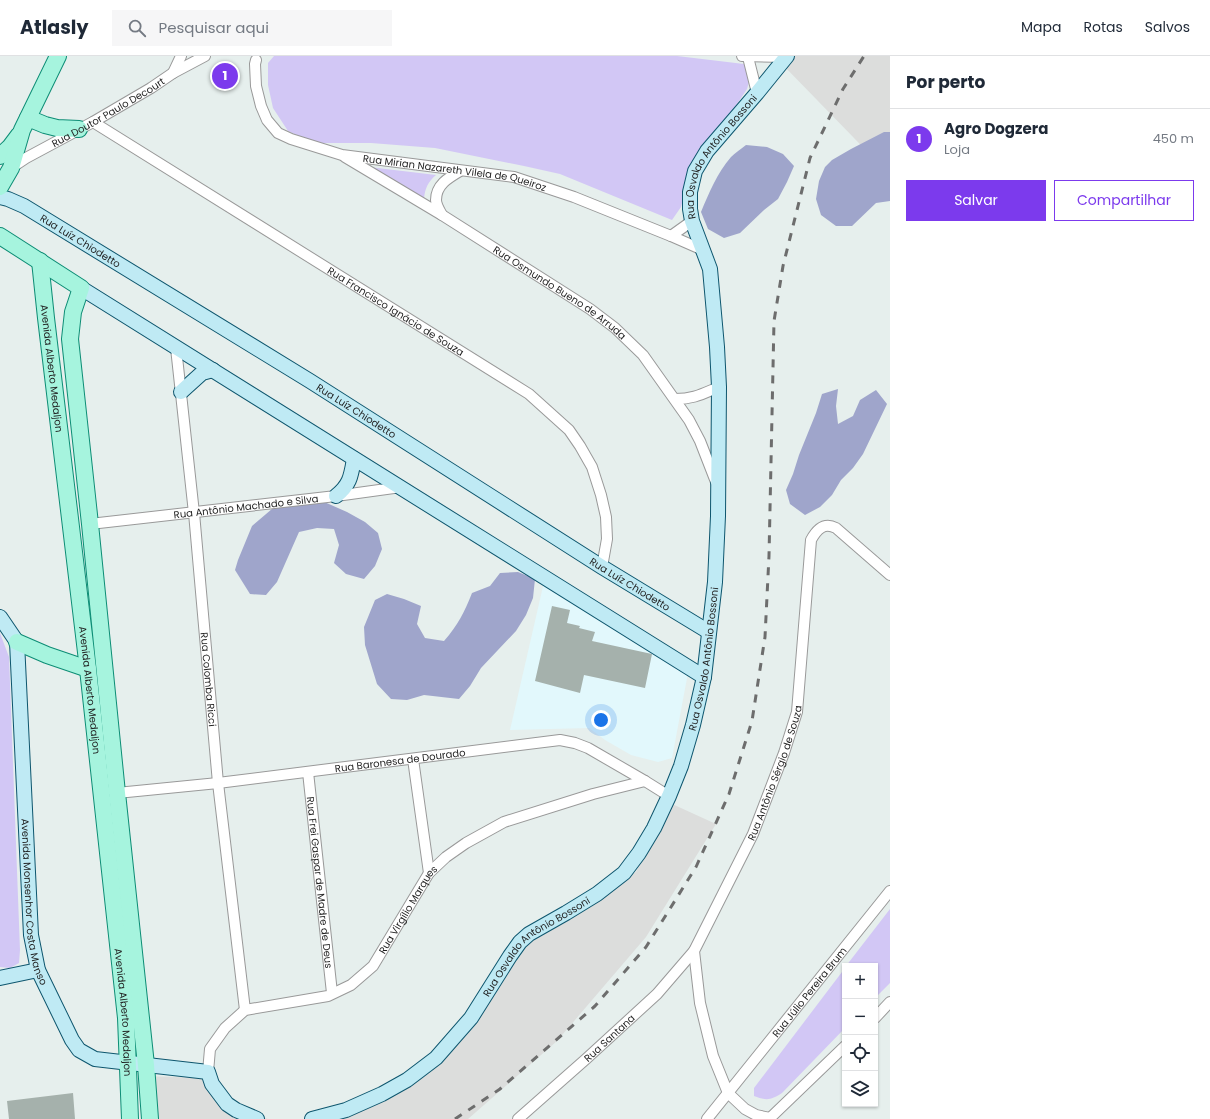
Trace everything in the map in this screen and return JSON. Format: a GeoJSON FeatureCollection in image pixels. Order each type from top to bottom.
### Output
{"type":"FeatureCollection","features":[{"type":"Feature","properties":{"kind":"main road"},"geometry":{"type":"LineString","coordinates":[[1,155],[10,147],[25,124],[58,56]]}},
{"type":"Feature","properties":{"kind":"main road"},"geometry":{"type":"LineString","coordinates":[[25,124],[78,129]]}},
{"type":"Feature","properties":{"kind":"main road"},"geometry":{"type":"LineString","coordinates":[[0,187],[11,168],[25,124]]}},
{"type":"Feature","properties":{"kind":"main road"},"geometry":{"type":"LineString","coordinates":[[0,236],[81,288]]}},
{"type":"Feature","properties":{"kind":"main road","name":"Avenida Alberto Medaljon"},"geometry":{"type":"LineString","coordinates":[[40,261],[88,669],[126,1018],[130,1119]]}},
{"type":"Feature","properties":{"kind":"main road","name":"Avenida Alberto Medaljon"},"geometry":{"type":"LineString","coordinates":[[81,288],[73,312],[70,339],[146,1065],[150,1119]]}},
{"type":"Feature","properties":{"kind":"main road"},"geometry":{"type":"LineString","coordinates":[[17,642],[46,655],[88,669]]}},
{"type":"Feature","properties":{"kind":"street"},"geometry":{"type":"LineString","coordinates":[[173,73],[181,56]]}},
{"type":"Feature","properties":{"kind":"street","name":"Rua Doutor Paulo Decourt"},"geometry":{"type":"LineString","coordinates":[[11,168],[26,158],[93,122],[151,88],[173,73],[206,56]]}},
{"type":"Feature","properties":{"kind":"street"},"geometry":{"type":"LineString","coordinates":[[757,93],[745,56],[786,57]]}},
{"type":"Feature","properties":{"kind":"street","name":"Rua Mirian Nazareth Vilela de Queiroz"},"geometry":{"type":"LineString","coordinates":[[255,57],[256,86],[261,106],[267,120],[278,133],[291,139],[308,146],[342,155],[514,178],[574,197],[703,250]]}},
{"type":"Feature","properties":{"kind":"street","name":"Rua Osvaldo Antônio Bossoni"},"geometry":{"type":"LineString","coordinates":[[312,1119],[346,1110],[382,1094],[406,1080],[436,1058],[471,1018],[520,942],[529,934],[597,894],[624,873],[654,828],[669,796],[683,759],[693,725],[704,677],[715,582],[718,516],[718,347],[710,269],[692,221],[690,192],[696,172],[707,151],[786,57]]}},
{"type":"Feature","properties":{"kind":"street","name":"Rua Francisco Ignácio de Souza"},"geometry":{"type":"LineString","coordinates":[[93,122],[529,394],[569,430],[592,467],[606,517],[607,539],[602,567]]}},
{"type":"Feature","properties":{"kind":"street","name":"Rua Osmundo Bueno de Arruda"},"geometry":{"type":"LineString","coordinates":[[342,155],[442,215],[590,309],[615,328],[643,355],[690,420],[718,486]]}},
{"type":"Feature","properties":{"kind":"street"},"geometry":{"type":"LineString","coordinates":[[442,215],[436,201],[438,189],[446,180],[460,170]]}},
{"type":"Feature","properties":{"kind":"street","name":"Rua Luíz Chiodetto"},"geometry":{"type":"LineString","coordinates":[[0,197],[24,206],[310,381],[602,567],[709,632]]}},
{"type":"Feature","properties":{"kind":"street"},"geometry":{"type":"LineString","coordinates":[[671,236],[692,221]]}},
{"type":"Feature","properties":{"kind":"street"},"geometry":{"type":"LineString","coordinates":[[81,288],[704,677]]}},
{"type":"Feature","properties":{"kind":"street","name":"Rua Colomba Ricci"},"geometry":{"type":"LineString","coordinates":[[176,348],[194,513],[218,783],[245,1010]]}},
{"type":"Feature","properties":{"kind":"street"},"geometry":{"type":"LineString","coordinates":[[180,392],[202,373],[213,370]]}},
{"type":"Feature","properties":{"kind":"street"},"geometry":{"type":"LineString","coordinates":[[675,399],[688,399],[719,387]]}},
{"type":"Feature","properties":{"kind":"street"},"geometry":{"type":"LineString","coordinates":[[336,496],[345,489],[351,474],[354,459]]}},
{"type":"Feature","properties":{"kind":"street","name":"Rua Antônio Machado e Silva"},"geometry":{"type":"LineString","coordinates":[[90,524],[401,488]]}},
{"type":"Feature","properties":{"kind":"street","name":"Rua Antônio Sérgio de Souza"},"geometry":{"type":"LineString","coordinates":[[694,951],[753,834],[784,753],[797,712],[811,540],[820,528],[832,526],[890,575]]}},
{"type":"Feature","properties":{"kind":"street"},"geometry":{"type":"LineString","coordinates":[[0,617],[17,642]]}},
{"type":"Feature","properties":{"kind":"street","name":"Avenida Monsenhor Costa Manso"},"geometry":{"type":"LineString","coordinates":[[17,642],[31,935],[38,970],[72,1040],[79,1050],[96,1059],[208,1072]]}},
{"type":"Feature","properties":{"kind":"street","name":"Rua Baronesa de Dourado"},"geometry":{"type":"LineString","coordinates":[[117,793],[218,783],[560,740],[575,743],[588,748],[669,796]]}},
{"type":"Feature","properties":{"kind":"street"},"geometry":{"type":"LineString","coordinates":[[413,758],[429,873]]}},
{"type":"Feature","properties":{"kind":"street","name":"Rua Frei Gaspar de Madre de Deus"},"geometry":{"type":"LineString","coordinates":[[308,772],[332,993]]}},
{"type":"Feature","properties":{"kind":"street","name":"Rua Virgílio Marques"},"geometry":{"type":"LineString","coordinates":[[245,1010],[328,996],[351,985],[373,966],[429,873],[446,857],[466,843],[504,822],[593,794],[645,781]]}},
{"type":"Feature","properties":{"kind":"street","name":"Rua Júlio Pereira Brum"},"geometry":{"type":"LineString","coordinates":[[707,1119],[890,891]]}},
{"type":"Feature","properties":{"kind":"street"},"geometry":{"type":"LineString","coordinates":[[694,951],[700,1003],[713,1056],[728,1092],[745,1109],[756,1115],[769,1118],[842,1049]]}},
{"type":"Feature","properties":{"kind":"street","name":"Rua Santana"},"geometry":{"type":"LineString","coordinates":[[518,1119],[657,994],[694,951]]}},
{"type":"Feature","properties":{"kind":"street"},"geometry":{"type":"LineString","coordinates":[[0,978],[38,970]]}},
{"type":"Feature","properties":{"kind":"street"},"geometry":{"type":"LineString","coordinates":[[878,1015],[890,1002]]}},
{"type":"Feature","properties":{"kind":"street"},"geometry":{"type":"LineString","coordinates":[[245,1010],[225,1028],[210,1049],[208,1072],[212,1084],[227,1104],[236,1110],[257,1119]]}},
{"type":"Feature","properties":{"kind":"shaded area"},"geometry":{"type":"Polygon","coordinates":[[[274,56],[677,56],[744,64],[749,70],[750,75],[747,89],[689,176],[681,207],[672,220],[560,174],[524,166],[435,148],[371,143],[314,143],[288,131],[273,108],[268,85],[268,63],[274,56]]]}},
{"type":"Feature","properties":{"kind":"shaded area"},"geometry":{"type":"Polygon","coordinates":[[[786,56],[890,56],[890,175],[781,63],[786,56]]]}},
{"type":"Feature","properties":{"kind":"shaded area"},"geometry":{"type":"Polygon","coordinates":[[[884,132],[890,132],[890,201],[876,203],[852,226],[836,226],[821,215],[816,199],[819,181],[825,167],[832,160],[884,132]]]}},
{"type":"Feature","properties":{"kind":"shaded area"},"geometry":{"type":"Polygon","coordinates":[[[746,145],[767,147],[783,154],[794,166],[778,199],[740,233],[724,238],[708,229],[701,212],[714,183],[722,170],[731,157],[746,145]]]}},
{"type":"Feature","properties":{"kind":"shaded area"},"geometry":{"type":"Polygon","coordinates":[[[369,167],[436,175],[427,186],[424,199],[369,167]]]}},
{"type":"Feature","properties":{"kind":"shaded area"},"geometry":{"type":"Polygon","coordinates":[[[838,389],[836,406],[838,424],[853,416],[860,400],[876,390],[887,404],[863,454],[853,468],[841,480],[832,495],[820,507],[805,515],[790,504],[786,490],[822,394],[838,389]]]}},
{"type":"Feature","properties":{"kind":"shaded area"},"geometry":{"type":"Polygon","coordinates":[[[294,495],[313,497],[347,512],[365,522],[378,533],[382,549],[375,566],[364,579],[346,574],[334,563],[339,545],[334,529],[317,528],[299,532],[277,582],[266,595],[250,594],[235,570],[252,526],[279,503],[294,495]]]}},
{"type":"Feature","properties":{"kind":"shaded area"},"geometry":{"type":"Polygon","coordinates":[[[518,572],[535,579],[533,598],[526,615],[516,631],[481,668],[470,686],[459,699],[424,695],[407,700],[391,699],[377,684],[365,645],[364,627],[375,600],[387,594],[421,606],[417,624],[425,638],[444,641],[460,618],[472,593],[490,586],[500,573],[518,572]]]}},
{"type":"Feature","properties":{"kind":"shaded area"},"geometry":{"type":"Polygon","coordinates":[[[544,582],[688,673],[672,758],[658,762],[631,755],[605,740],[589,728],[510,730],[544,582]]]}},
{"type":"Feature","properties":{"kind":"shaded area"},"geometry":{"type":"Polygon","coordinates":[[[0,633],[9,657],[20,950],[19,963],[10,968],[0,967],[0,633]]]}},
{"type":"Feature","properties":{"kind":"shaded area"},"geometry":{"type":"Polygon","coordinates":[[[670,803],[716,824],[646,937],[557,1041],[468,1119],[330,1119],[407,1088],[523,943],[636,872],[670,803]]]}},
{"type":"Feature","properties":{"kind":"shaded area"},"geometry":{"type":"Polygon","coordinates":[[[890,909],[890,983],[878,995],[878,963],[848,963],[890,909]]]}},
{"type":"Feature","properties":{"kind":"shaded area"},"geometry":{"type":"Polygon","coordinates":[[[842,972],[842,1031],[782,1093],[769,1099],[762,1099],[754,1096],[754,1088],[842,972]]]}},
{"type":"Feature","properties":{"kind":"shaded area"},"geometry":{"type":"Polygon","coordinates":[[[146,1076],[201,1078],[236,1109],[268,1119],[148,1119],[146,1076]]]}},
{"type":"Feature","properties":{"kind":"building"},"geometry":{"type":"Polygon","coordinates":[[[552,606],[570,610],[567,623],[595,632],[592,641],[652,654],[645,688],[584,675],[580,693],[535,681],[552,606]]]}},
{"type":"Feature","properties":{"kind":"building"},"geometry":{"type":"Polygon","coordinates":[[[73,1093],[75,1119],[9,1119],[7,1101],[73,1093]]]}},
{"type":"Feature","properties":{"kind":"railway"},"geometry":{"type":"LineString","coordinates":[[455,1119],[500,1089],[595,1006],[646,947],[696,867],[729,794],[752,721],[765,637],[769,556],[774,321],[783,266],[810,158],[843,89],[864,56]]}},
{"type":"Feature","properties":{"kind":"place","name":"Agro Dogzera"},"geometry":{"type":"Point","coordinates":[225,76]}}]}
